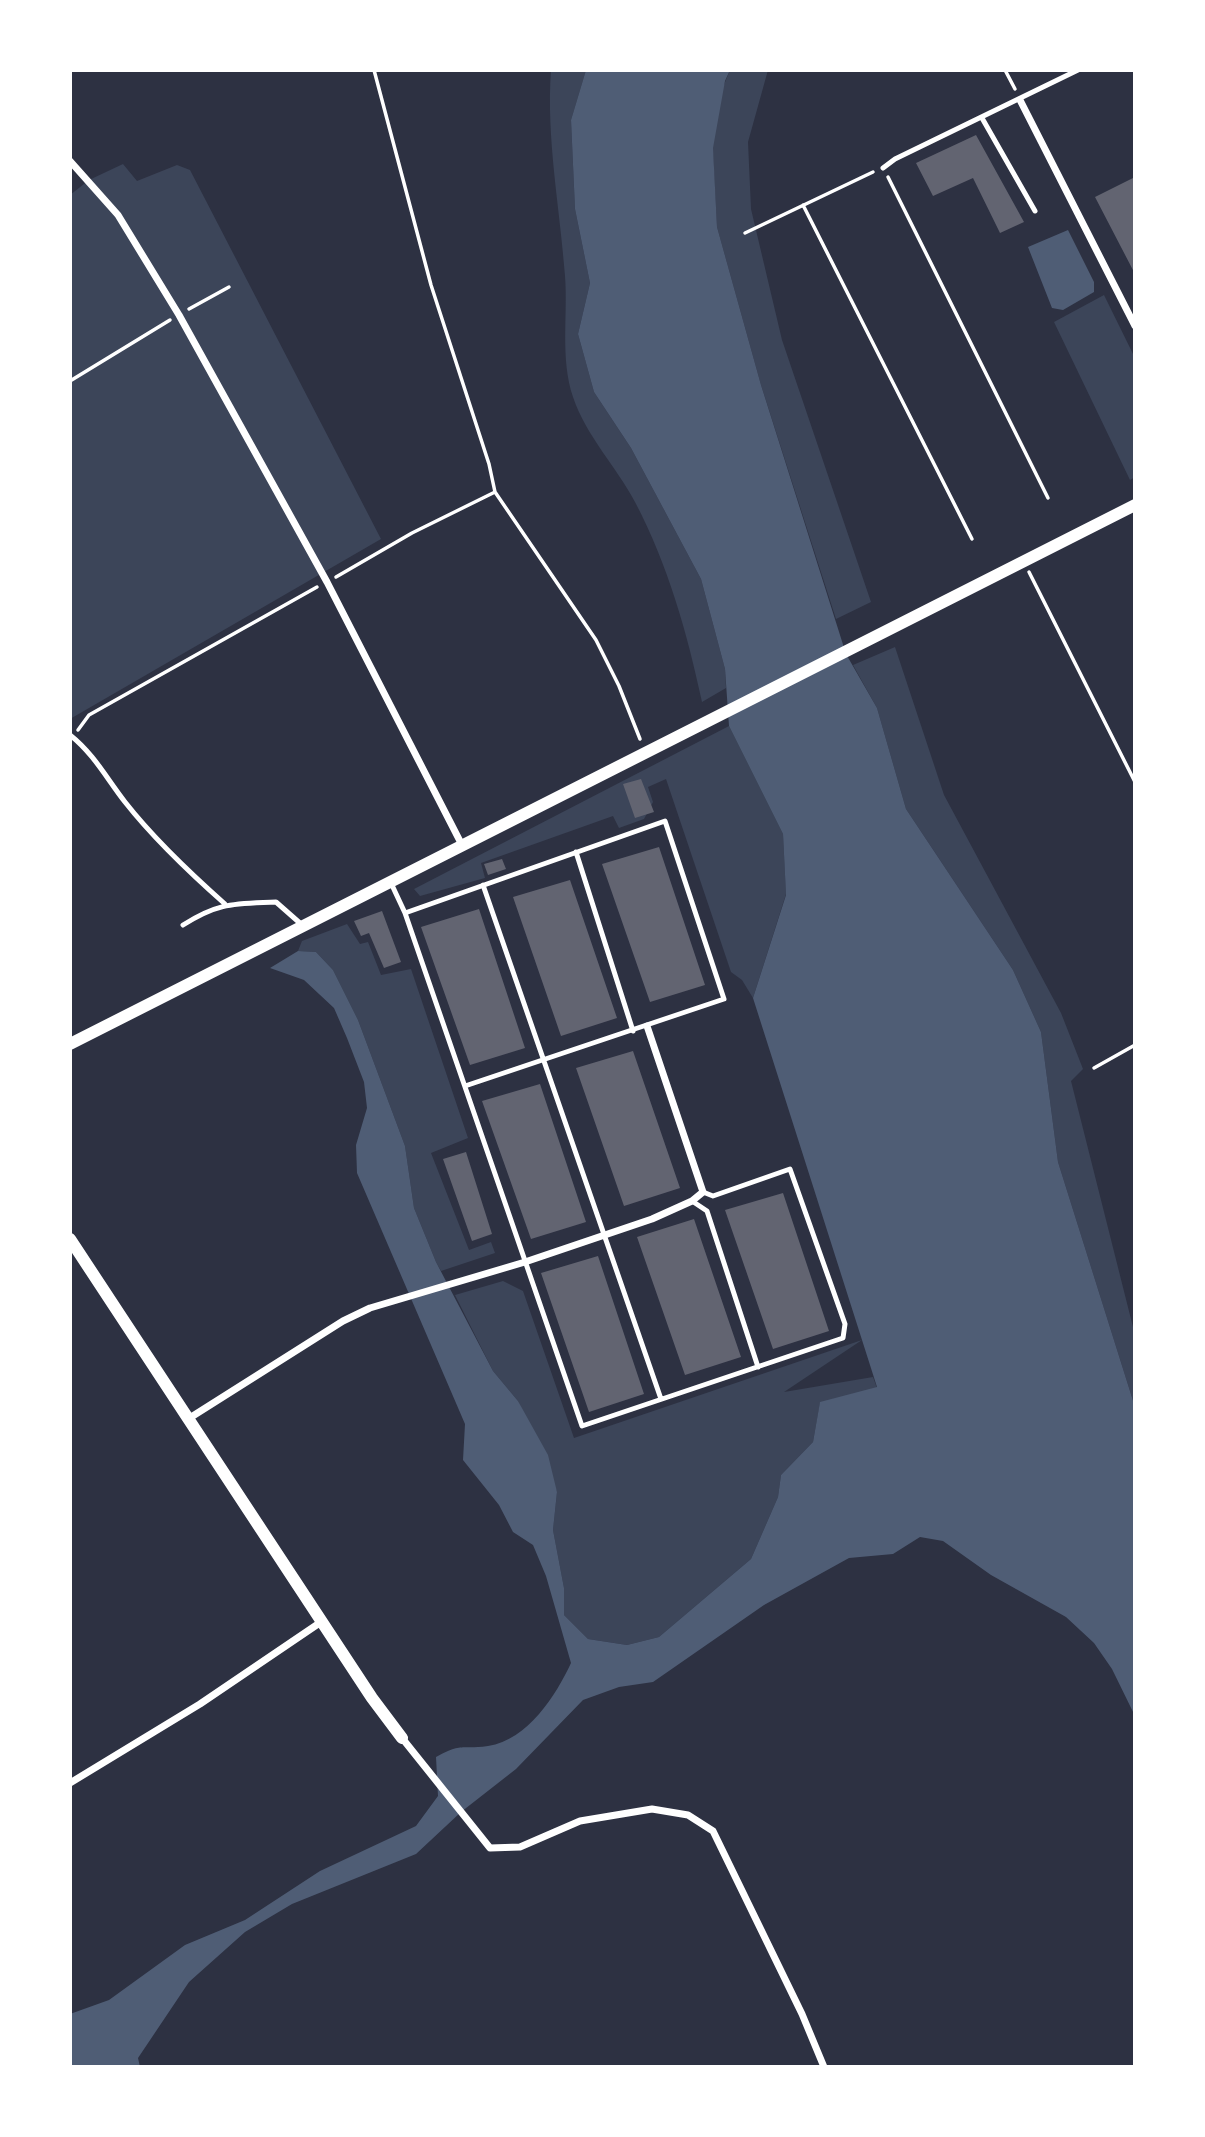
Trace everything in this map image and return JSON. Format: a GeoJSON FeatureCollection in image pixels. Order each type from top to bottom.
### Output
{"type":"FeatureCollection","features":[{"type":"Feature","properties":{"kind":"street"},"geometry":{"type":"LineString","coordinates":[[1020,100],[1135,326]]}},
{"type":"Feature","properties":{"kind":"street"},"geometry":{"type":"LineString","coordinates":[[70,161],[118,215],[179,315],[327,582],[463,847]]}},
{"type":"Feature","properties":{"kind":"street"},"geometry":{"type":"LineString","coordinates":[[70,1044],[1135,505]]}},
{"type":"Feature","properties":{"kind":"street"},"geometry":{"type":"LineString","coordinates":[[187,1420],[343,1321],[370,1308],[605,1235],[692,1201],[703,1192],[647,1026]]}},
{"type":"Feature","properties":{"kind":"street"},"geometry":{"type":"LineString","coordinates":[[70,1239],[321,1622],[402,1738],[489,1848],[520,1847],[580,1821],[652,1809],[688,1815],[713,1831],[802,2014],[824,2067]]}},
{"type":"Feature","properties":{"kind":"street"},"geometry":{"type":"LineString","coordinates":[[70,1783],[200,1704],[321,1622]]}},
{"type":"Feature","properties":{"kind":"lane"},"geometry":{"type":"LineString","coordinates":[[883,168],[894,159],[1078,70]]}},
{"type":"Feature","properties":{"kind":"lane"},"geometry":{"type":"LineString","coordinates":[[982,118],[1035,211]]}},
{"type":"Feature","properties":{"kind":"lane"},"geometry":{"type":"LineString","coordinates":[[71,736],[86,748],[126,803],[193,875],[225,904]]}},
{"type":"Feature","properties":{"kind":"lane"},"geometry":{"type":"LineString","coordinates":[[405,913],[665,821],[724,999],[465,1086]]}},
{"type":"Feature","properties":{"kind":"lane"},"geometry":{"type":"LineString","coordinates":[[576,852],[633,1031]]}},
{"type":"Feature","properties":{"kind":"lane"},"geometry":{"type":"LineString","coordinates":[[391,883],[405,913],[582,1426],[843,1338],[845,1324],[790,1169],[713,1196],[703,1192]]}},
{"type":"Feature","properties":{"kind":"lane"},"geometry":{"type":"LineString","coordinates":[[483,885],[661,1399]]}},
{"type":"Feature","properties":{"kind":"lane"},"geometry":{"type":"LineString","coordinates":[[183,925],[208,909],[225,904],[276,902],[291,912],[303,927]]}},
{"type":"Feature","properties":{"kind":"lane"},"geometry":{"type":"LineString","coordinates":[[692,1201],[707,1211],[758,1367]]}},
{"type":"Feature","properties":{"kind":"path"},"geometry":{"type":"LineString","coordinates":[[374,70],[430,285],[489,464],[495,492],[596,640],[619,686],[645,755]]}},
{"type":"Feature","properties":{"kind":"path"},"geometry":{"type":"LineString","coordinates":[[1005,70],[1020,100]]}},
{"type":"Feature","properties":{"kind":"path"},"geometry":{"type":"LineString","coordinates":[[746,233],[883,168],[1048,498]]}},
{"type":"Feature","properties":{"kind":"path"},"geometry":{"type":"LineString","coordinates":[[803,205],[972,539]]}},
{"type":"Feature","properties":{"kind":"path"},"geometry":{"type":"LineString","coordinates":[[70,381],[229,287]]}},
{"type":"Feature","properties":{"kind":"path"},"geometry":{"type":"LineString","coordinates":[[71,736],[89,715],[412,533],[495,492]]}},
{"type":"Feature","properties":{"kind":"path"},"geometry":{"type":"LineString","coordinates":[[1023,562],[1135,782]]}},
{"type":"Feature","properties":{"kind":"path"},"geometry":{"type":"LineString","coordinates":[[1094,1068],[1135,1045]]}},
{"type":"Feature","properties":{"kind":"shaded area"},"geometry":{"type":"Polygon","coordinates":[[[551,70],[586,70],[571,120],[575,209],[590,283],[578,334],[594,392],[631,448],[701,579],[725,669],[726,688],[702,702],[683,625],[657,550],[635,502],[586,425],[569,382],[565,276],[550,121],[551,70]]]}},
{"type":"Feature","properties":{"kind":"shaded area"},"geometry":{"type":"Polygon","coordinates":[[[586,70],[730,70],[725,81],[713,148],[717,227],[761,385],[846,654],[877,708],[906,809],[1013,970],[1041,1032],[1058,1162],[1135,1407],[1135,1716],[1112,1669],[1094,1643],[1066,1617],[991,1575],[943,1541],[920,1537],[893,1554],[849,1558],[764,1605],[653,1682],[619,1687],[583,1700],[516,1769],[461,1812],[416,1854],[292,1904],[245,1932],[189,1982],[138,2058],[140,2067],[70,2067],[70,2014],[109,2000],[185,1945],[245,1920],[320,1871],[416,1826],[438,1796],[436,1757],[457,1748],[488,1746],[516,1735],[528,1726],[549,1702],[571,1663],[546,1576],[533,1545],[513,1532],[499,1505],[463,1460],[465,1424],[357,1173],[356,1145],[367,1108],[364,1082],[347,1038],[334,1008],[304,980],[270,968],[298,951],[316,952],[333,970],[358,1020],[405,1146],[414,1208],[436,1262],[493,1371],[518,1401],[548,1455],[557,1492],[553,1530],[564,1588],[564,1615],[588,1639],[627,1645],[659,1637],[751,1559],[778,1497],[781,1475],[813,1442],[820,1402],[877,1387],[753,998],[786,895],[783,834],[729,726],[725,669],[701,579],[631,448],[594,392],[578,334],[590,283],[575,209],[571,120],[586,70]]]}},
{"type":"Feature","properties":{"kind":"shaded area"},"geometry":{"type":"Polygon","coordinates":[[[730,70],[768,70],[748,142],[751,209],[782,340],[871,602],[836,619],[761,385],[717,227],[711,117],[730,70]]]}},
{"type":"Feature","properties":{"kind":"shaded area"},"geometry":{"type":"Polygon","coordinates":[[[123,164],[137,181],[177,165],[190,170],[381,539],[70,719],[70,195],[89,180],[123,164]]]}},
{"type":"Feature","properties":{"kind":"shaded area"},"geometry":{"type":"Polygon","coordinates":[[[1068,230],[1094,282],[1094,292],[1063,310],[1052,308],[1028,247],[1068,230]]]}},
{"type":"Feature","properties":{"kind":"shaded area"},"geometry":{"type":"Polygon","coordinates":[[[1104,295],[1135,358],[1135,477],[1130,480],[1054,322],[1104,295]]]}},
{"type":"Feature","properties":{"kind":"shaded area"},"geometry":{"type":"Polygon","coordinates":[[[895,647],[944,795],[1061,1013],[1083,1069],[1071,1081],[1135,1335],[1135,1407],[1058,1162],[1041,1032],[1013,970],[906,809],[877,708],[853,665],[895,647]]]}},
{"type":"Feature","properties":{"kind":"shaded area"},"geometry":{"type":"Polygon","coordinates":[[[729,726],[783,834],[786,894],[753,998],[742,980],[731,972],[666,779],[648,787],[653,802],[644,819],[619,828],[613,816],[481,863],[485,878],[420,896],[414,889],[729,726]]]}},
{"type":"Feature","properties":{"kind":"shaded area"},"geometry":{"type":"Polygon","coordinates":[[[347,924],[360,944],[368,942],[381,975],[411,969],[468,1138],[431,1153],[469,1250],[491,1242],[495,1253],[441,1271],[436,1262],[414,1208],[405,1146],[358,1020],[333,970],[316,952],[298,951],[302,941],[347,924]]]}},
{"type":"Feature","properties":{"kind":"shaded area"},"geometry":{"type":"Polygon","coordinates":[[[503,1281],[523,1291],[574,1438],[862,1340],[784,1392],[873,1377],[877,1388],[820,1403],[813,1442],[781,1475],[778,1497],[751,1559],[659,1637],[627,1645],[588,1639],[564,1615],[564,1588],[553,1530],[557,1492],[518,1401],[493,1371],[455,1295],[503,1281]]]}},
{"type":"Feature","properties":{"kind":"building"},"geometry":{"type":"Polygon","coordinates":[[[976,135],[1024,222],[1000,233],[973,178],[933,196],[916,163],[976,135]]]}},
{"type":"Feature","properties":{"kind":"building"},"geometry":{"type":"Polygon","coordinates":[[[1135,177],[1135,274],[1095,197],[1135,177]]]}},
{"type":"Feature","properties":{"kind":"building"},"geometry":{"type":"Polygon","coordinates":[[[641,779],[654,812],[635,818],[623,784],[641,779]]]}},
{"type":"Feature","properties":{"kind":"building"},"geometry":{"type":"Polygon","coordinates":[[[659,847],[705,985],[650,1002],[602,864],[659,847]]]}},
{"type":"Feature","properties":{"kind":"building"},"geometry":{"type":"Polygon","coordinates":[[[502,859],[506,869],[488,875],[484,864],[502,859]]]}},
{"type":"Feature","properties":{"kind":"building"},"geometry":{"type":"Polygon","coordinates":[[[570,880],[617,1018],[561,1036],[513,897],[570,880]]]}},
{"type":"Feature","properties":{"kind":"building"},"geometry":{"type":"Polygon","coordinates":[[[479,909],[525,1048],[470,1065],[421,927],[479,909]]]}},
{"type":"Feature","properties":{"kind":"building"},"geometry":{"type":"Polygon","coordinates":[[[382,911],[401,962],[384,968],[369,933],[361,936],[354,921],[382,911]]]}},
{"type":"Feature","properties":{"kind":"building"},"geometry":{"type":"Polygon","coordinates":[[[633,1051],[680,1188],[624,1206],[576,1068],[633,1051]]]}},
{"type":"Feature","properties":{"kind":"building"},"geometry":{"type":"Polygon","coordinates":[[[540,1084],[586,1222],[531,1239],[482,1101],[540,1084]]]}},
{"type":"Feature","properties":{"kind":"building"},"geometry":{"type":"Polygon","coordinates":[[[466,1152],[492,1234],[472,1241],[443,1159],[466,1152]]]}},
{"type":"Feature","properties":{"kind":"building"},"geometry":{"type":"Polygon","coordinates":[[[783,1193],[829,1331],[773,1349],[725,1210],[783,1193]]]}},
{"type":"Feature","properties":{"kind":"building"},"geometry":{"type":"Polygon","coordinates":[[[694,1219],[741,1357],[685,1375],[637,1237],[694,1219]]]}},
{"type":"Feature","properties":{"kind":"building"},"geometry":{"type":"Polygon","coordinates":[[[598,1256],[644,1394],[589,1412],[541,1273],[598,1256]]]}}]}
